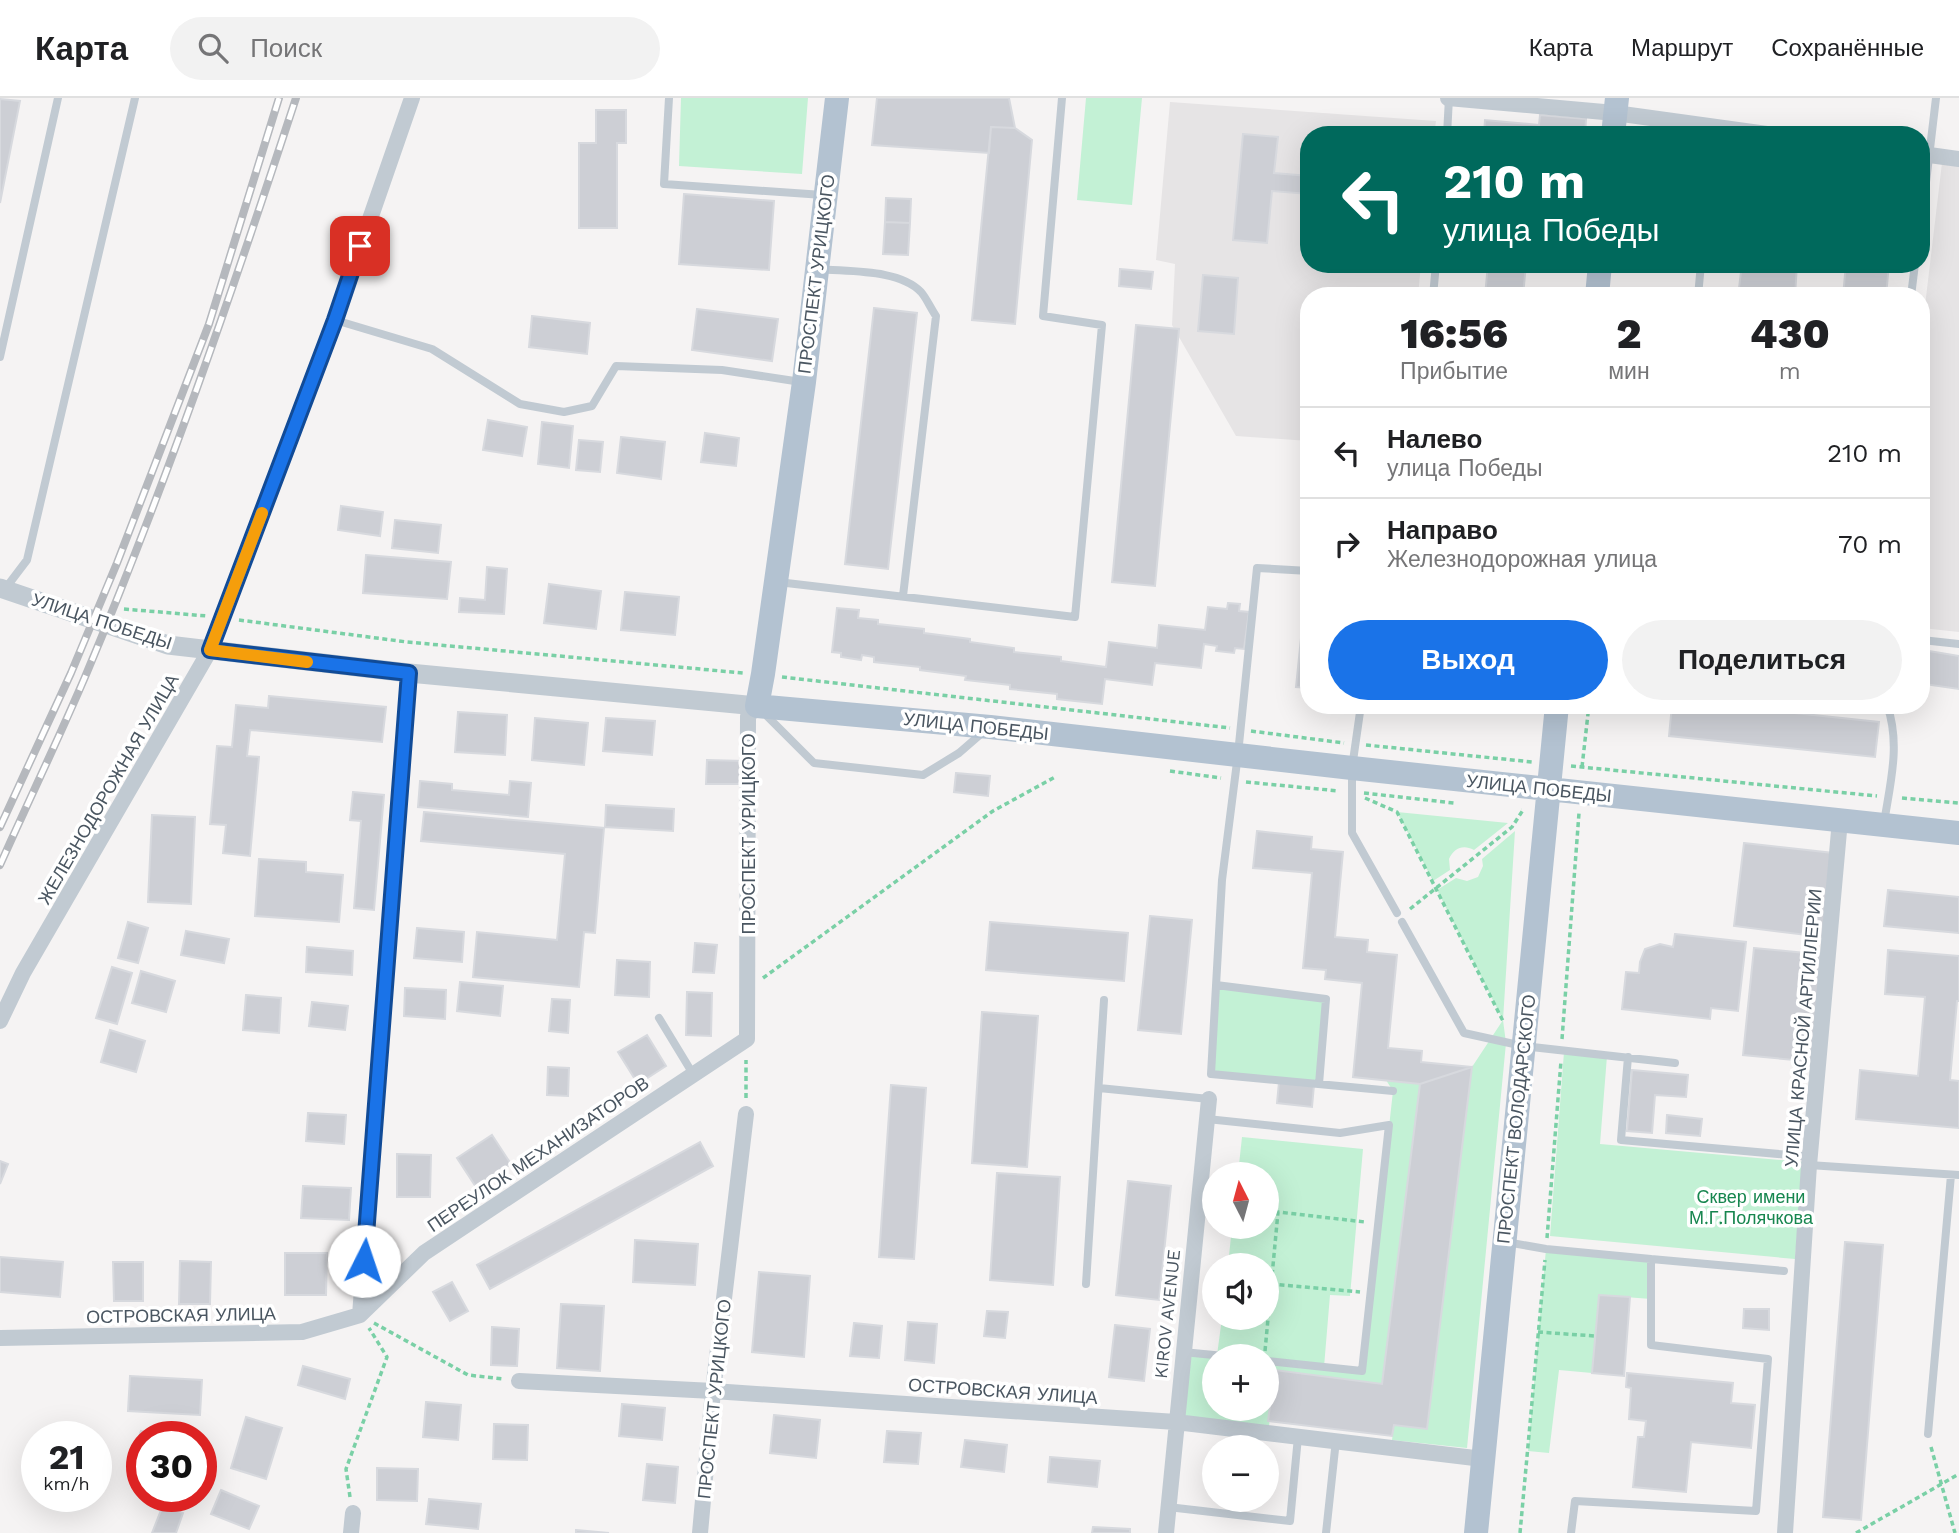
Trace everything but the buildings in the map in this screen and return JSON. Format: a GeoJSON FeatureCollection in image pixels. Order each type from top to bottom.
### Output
{"type":"FeatureCollection","features":[{"type":"Feature","properties":{"kind":"main road","name":"ПРОСПЕКТ УРИЦКОГО"},"geometry":{"type":"LineString","coordinates":[[757,706],[804,382],[837,98]]}},
{"type":"Feature","properties":{"kind":"main road","name":"УЛИЦА ПОБЕДЫ"},"geometry":{"type":"LineString","coordinates":[[757,706],[990,727],[1238,754],[1352,780],[1549,789],[1959,833]]}},
{"type":"Feature","properties":{"kind":"main road","name":"ПРОСПЕКТ ВОЛОДАРСКОГО"},"geometry":{"type":"LineString","coordinates":[[1476,1533],[1504,1241],[1515,1044],[1549,789],[1556,714]]}},
{"type":"Feature","properties":{"kind":"street","name":"ЖЕЛЕЗНОДОРОЖНАЯ УЛИЦА"},"geometry":{"type":"LineString","coordinates":[[0,1021],[30,961],[210,650],[335,320],[412,98]]}},
{"type":"Feature","properties":{"kind":"street"},"geometry":{"type":"LineString","coordinates":[[1449,98],[1615,115],[1683,126]]}},
{"type":"Feature","properties":{"kind":"street"},"geometry":{"type":"LineString","coordinates":[[1930,155],[1959,159]]}},
{"type":"Feature","properties":{"kind":"street","name":"УЛИЦА ПОБЕДЫ"},"geometry":{"type":"LineString","coordinates":[[3,589],[168,645],[409,673],[757,706]]}},
{"type":"Feature","properties":{"kind":"street"},"geometry":{"type":"LineString","coordinates":[[360,1315],[409,673]]}},
{"type":"Feature","properties":{"kind":"street","name":"ПРОСПЕКТ УРИЦКОГО"},"geometry":{"type":"LineString","coordinates":[[747,1038],[748,716],[757,706]]}},
{"type":"Feature","properties":{"kind":"street","name":"УЛИЦА КРАСНОЙ АРТИЛЛЕРИИ"},"geometry":{"type":"LineString","coordinates":[[1785,1533],[1805,1160],[1840,820]]}},
{"type":"Feature","properties":{"kind":"street","name":"ПЕРЕУЛОК МЕХАНИЗАТОРОВ"},"geometry":{"type":"LineString","coordinates":[[360,1315],[424,1253],[747,1038]]}},
{"type":"Feature","properties":{"kind":"street","name":"KIROV AVENUE"},"geometry":{"type":"LineString","coordinates":[[1166,1533],[1209,1099]]}},
{"type":"Feature","properties":{"kind":"street","name":"ПРОСПЕКТ УРИЦКОГО"},"geometry":{"type":"LineString","coordinates":[[700,1533],[713,1391],[746,1114]]}},
{"type":"Feature","properties":{"kind":"street","name":"ОСТРОВСКАЯ УЛИЦА"},"geometry":{"type":"LineString","coordinates":[[0,1338],[302,1332],[360,1315]]}},
{"type":"Feature","properties":{"kind":"street","name":"ОСТРОВСКАЯ УЛИЦА"},"geometry":{"type":"LineString","coordinates":[[519,1381],[713,1391],[1176,1422],[1483,1459]]}},
{"type":"Feature","properties":{"kind":"street"},"geometry":{"type":"LineString","coordinates":[[351,1533],[353,1513]]}},
{"type":"Feature","properties":{"kind":"lane"},"geometry":{"type":"LineString","coordinates":[[0,357],[58,98]]}},
{"type":"Feature","properties":{"kind":"lane"},"geometry":{"type":"LineString","coordinates":[[3,589],[27,560],[135,98]]}},
{"type":"Feature","properties":{"kind":"lane"},"geometry":{"type":"LineString","coordinates":[[669,98],[664,184],[825,195]]}},
{"type":"Feature","properties":{"kind":"lane"},"geometry":{"type":"LineString","coordinates":[[775,581],[1075,617],[1102,325],[1043,316],[1062,98]]}},
{"type":"Feature","properties":{"kind":"lane"},"geometry":{"type":"LineString","coordinates":[[1447,126],[1449,98]]}},
{"type":"Feature","properties":{"kind":"lane"},"geometry":{"type":"LineString","coordinates":[[1930,132],[1936,98]]}},
{"type":"Feature","properties":{"kind":"lane"},"geometry":{"type":"LineString","coordinates":[[817,269],[892,276],[909,283],[922,293],[936,316],[904,596]]}},
{"type":"Feature","properties":{"kind":"lane"},"geometry":{"type":"LineString","coordinates":[[335,320],[432,349],[520,404],[564,412],[592,406],[616,366],[722,370],[804,382]]}},
{"type":"Feature","properties":{"kind":"lane"},"geometry":{"type":"LineString","coordinates":[[1300,571],[1257,568],[1222,880],[1211,1074],[1393,1091]]}},
{"type":"Feature","properties":{"kind":"lane"},"geometry":{"type":"LineString","coordinates":[[1930,641],[1959,644]]}},
{"type":"Feature","properties":{"kind":"lane"},"geometry":{"type":"LineString","coordinates":[[757,706],[814,763],[923,775],[959,753],[990,727]]}},
{"type":"Feature","properties":{"kind":"lane"},"geometry":{"type":"LineString","coordinates":[[1360,714],[1352,780],[1352,833],[1397,913]]}},
{"type":"Feature","properties":{"kind":"lane"},"geometry":{"type":"LineString","coordinates":[[1883,825],[1895,755],[1890,714]]}},
{"type":"Feature","properties":{"kind":"lane"},"geometry":{"type":"LineString","coordinates":[[1402,922],[1464,1033],[1561,1051],[1675,1063]]}},
{"type":"Feature","properties":{"kind":"lane"},"geometry":{"type":"LineString","coordinates":[[1216,985],[1326,999],[1319,1084]]}},
{"type":"Feature","properties":{"kind":"lane"},"geometry":{"type":"LineString","coordinates":[[1086,1284],[1104,1000]]}},
{"type":"Feature","properties":{"kind":"lane"},"geometry":{"type":"LineString","coordinates":[[659,1018],[693,1074]]}},
{"type":"Feature","properties":{"kind":"lane"},"geometry":{"type":"LineString","coordinates":[[1628,1057],[1621,1140],[1955,1175],[1928,1434]]}},
{"type":"Feature","properties":{"kind":"lane"},"geometry":{"type":"LineString","coordinates":[[1099,1088],[1209,1099]]}},
{"type":"Feature","properties":{"kind":"lane"},"geometry":{"type":"LineString","coordinates":[[1207,1119],[1340,1133],[1389,1125],[1362,1371],[1279,1362]]}},
{"type":"Feature","properties":{"kind":"lane"},"geometry":{"type":"LineString","coordinates":[[1504,1241],[1546,1249],[1784,1271]]}},
{"type":"Feature","properties":{"kind":"lane"},"geometry":{"type":"LineString","coordinates":[[1571,1533],[1575,1501],[1756,1511],[1768,1359],[1651,1345],[1651,1259]]}},
{"type":"Feature","properties":{"kind":"lane"},"geometry":{"type":"LineString","coordinates":[[1183,1352],[1202,1354]]}},
{"type":"Feature","properties":{"kind":"lane"},"geometry":{"type":"LineString","coordinates":[[1168,1507],[1290,1521],[1298,1436]]}},
{"type":"Feature","properties":{"kind":"lane"},"geometry":{"type":"LineString","coordinates":[[1326,1533],[1336,1440]]}},
{"type":"Feature","properties":{"kind":"path"},"geometry":{"type":"LineString","coordinates":[[115,606],[407,642],[763,674]]}},
{"type":"Feature","properties":{"kind":"path"},"geometry":{"type":"LineString","coordinates":[[1520,1533],[1546,1249],[1588,714]]}},
{"type":"Feature","properties":{"kind":"path"},"geometry":{"type":"LineString","coordinates":[[747,990],[993,811],[1055,777]]}},
{"type":"Feature","properties":{"kind":"path"},"geometry":{"type":"LineString","coordinates":[[1352,780],[1397,812],[1515,1044]]}},
{"type":"Feature","properties":{"kind":"path"},"geometry":{"type":"LineString","coordinates":[[1408,910],[1511,827],[1523,810]]}},
{"type":"Feature","properties":{"kind":"path"},"geometry":{"type":"LineString","coordinates":[[746,1114],[747,1038]]}},
{"type":"Feature","properties":{"kind":"path"},"geometry":{"type":"LineString","coordinates":[[1550,1193],[1559,1191]]}},
{"type":"Feature","properties":{"kind":"path"},"geometry":{"type":"LineString","coordinates":[[1738,1206],[1745,1206]]}},
{"type":"Feature","properties":{"kind":"path"},"geometry":{"type":"LineString","coordinates":[[1274,1253],[1278,1212],[1378,1223]]}},
{"type":"Feature","properties":{"kind":"path"},"geometry":{"type":"LineString","coordinates":[[1279,1285],[1371,1293]]}},
{"type":"Feature","properties":{"kind":"path"},"geometry":{"type":"LineString","coordinates":[[360,1315],[468,1375],[519,1381]]}},
{"type":"Feature","properties":{"kind":"path"},"geometry":{"type":"LineString","coordinates":[[353,1513],[346,1469],[387,1357],[360,1315]]}},
{"type":"Feature","properties":{"kind":"path"},"geometry":{"type":"LineString","coordinates":[[1538,1332],[1595,1336]]}},
{"type":"Feature","properties":{"kind":"path"},"geometry":{"type":"LineString","coordinates":[[1928,1434],[1955,1533]]}},
{"type":"Feature","properties":{"kind":"path"},"geometry":{"type":"LineString","coordinates":[[1856,1533],[1959,1474]]}},
{"type":"Feature","properties":{"kind":"shaded area"},"geometry":{"type":"Polygon","coordinates":[[[1170,102],[1436,121],[1435,126],[1300,126],[1300,273],[1420,273],[1419,287],[1300,287],[1300,440],[1236,436],[1172,325],[1175,264],[1156,260],[1170,102]]]}},
{"type":"Feature","properties":{"kind":"shaded area"},"geometry":{"type":"Polygon","coordinates":[[[1942,163],[1959,166],[1959,632],[1930,629],[1930,287],[1927,287],[1942,163]]]}},
{"type":"Feature","properties":{"kind":"green space"},"geometry":{"type":"Polygon","coordinates":[[[681,98],[808,98],[802,174],[679,166],[681,98]]]}},
{"type":"Feature","properties":{"kind":"green space"},"geometry":{"type":"Polygon","coordinates":[[[1086,98],[1142,98],[1132,205],[1077,200],[1086,98]]]}},
{"type":"Feature","properties":{"kind":"green space"},"geometry":{"type":"Polygon","coordinates":[[[1397,812],[1508,823],[1474,850],[1463,847],[1453,852],[1449,859],[1450,870],[1433,881],[1397,812]]]}},
{"type":"Feature","properties":{"kind":"green space"},"geometry":{"type":"Polygon","coordinates":[[[1515,831],[1503,1020],[1437,890],[1456,878],[1467,881],[1478,877],[1483,866],[1482,859],[1515,831]]]}},
{"type":"Feature","properties":{"kind":"green space"},"geometry":{"type":"Polygon","coordinates":[[[1216,985],[1326,999],[1319,1084],[1211,1074],[1216,985]]]}},
{"type":"Feature","properties":{"kind":"green space"},"geometry":{"type":"Polygon","coordinates":[[[1503,1020],[1506,1043],[1467,1448],[1392,1440],[1394,1425],[1427,1428],[1472,1067],[1503,1020]]]}},
{"type":"Feature","properties":{"kind":"green space","name":"Сквер имени М.Г.Полячкова"},"geometry":{"type":"Polygon","coordinates":[[[1564,1052],[1607,1056],[1600,1144],[1803,1162],[1795,1259],[1550,1236],[1564,1052]]]}},
{"type":"Feature","properties":{"kind":"green space"},"geometry":{"type":"Polygon","coordinates":[[[1386,1080],[1420,1084],[1382,1384],[1279,1371],[1279,1344],[1218,1344],[1220,1330],[1279,1330],[1279,1253],[1229,1253],[1231,1239],[1279,1239],[1279,1162],[1239,1162],[1242,1137],[1363,1149],[1350,1296],[1330,1295],[1324,1367],[1362,1371],[1393,1091],[1386,1080]]]}},
{"type":"Feature","properties":{"kind":"green space"},"geometry":{"type":"Polygon","coordinates":[[[1546,1249],[1651,1259],[1651,1299],[1599,1295],[1592,1373],[1559,1370],[1549,1453],[1528,1451],[1546,1249]]]}},
{"type":"Feature","properties":{"kind":"green space"},"geometry":{"type":"Polygon","coordinates":[[[1183,1352],[1202,1354],[1202,1419],[1176,1416],[1183,1352]]]}},
{"type":"Feature","properties":{"kind":"green space"},"geometry":{"type":"Polygon","coordinates":[[[1222,1421],[1270,1421],[1269,1426],[1222,1421]]]}},
{"type":"Feature","properties":{"kind":"railway"},"geometry":{"type":"LineString","coordinates":[[0,827],[71,673],[117,563],[209,324],[279,98]]}},
{"type":"Feature","properties":{"kind":"railway"},"geometry":{"type":"LineString","coordinates":[[0,865],[85,677],[143,534],[222,317],[296,98]]}},
{"type":"Feature","properties":{"kind":"slow traffic"},"geometry":{"type":"LineString","coordinates":[[262,513],[210,650],[307,662]]}},
{"type":"Feature","properties":{"kind":"route"},"geometry":{"type":"LineString","coordinates":[[360,246],[335,320],[210,650],[409,673],[364,1261]]}}]}
